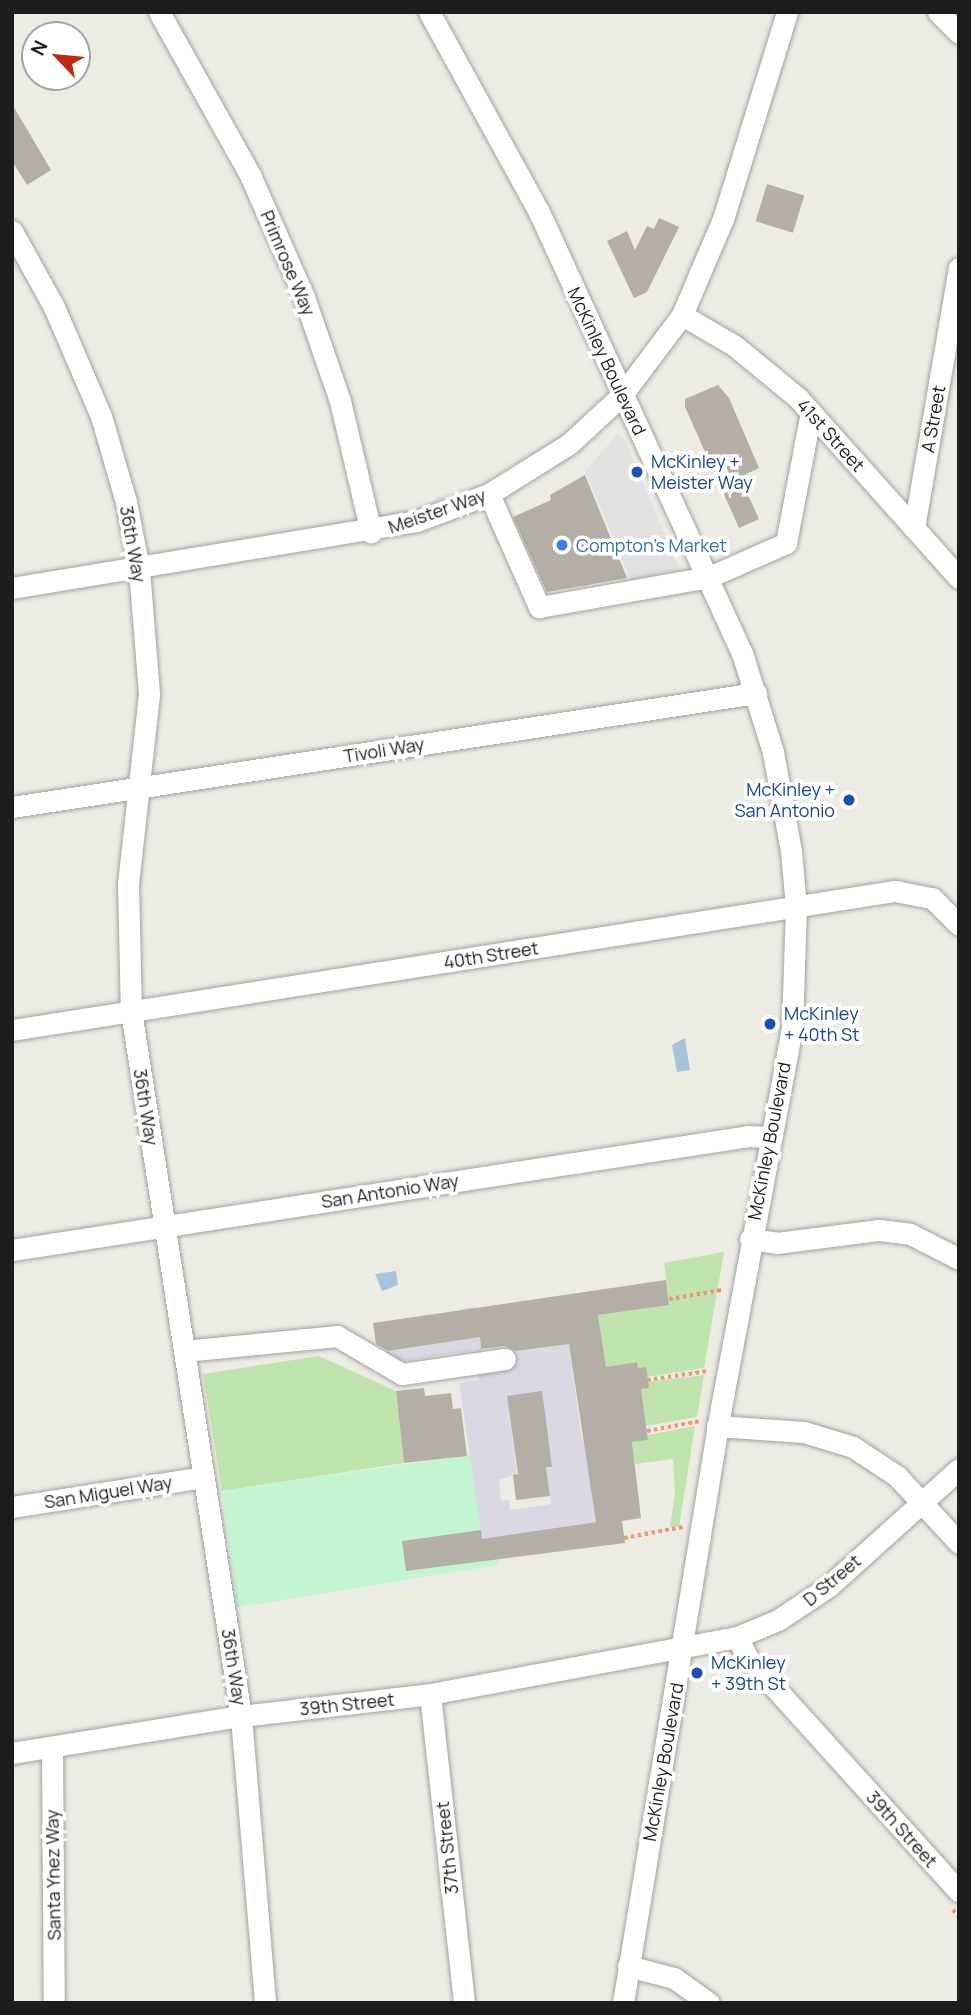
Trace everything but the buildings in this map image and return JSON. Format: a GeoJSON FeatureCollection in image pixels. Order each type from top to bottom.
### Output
{"type":"FeatureCollection","features":[{"type":"Feature","properties":{"kind":"street","name":"Primrose Way"},"geometry":{"type":"LineString","coordinates":[[159,12],[250,175],[304,297],[340,401],[371,532]]}},
{"type":"Feature","properties":{"kind":"street","name":"McKinley Boulevard"},"geometry":{"type":"LineString","coordinates":[[429,12],[539,212],[709,577],[756,693],[783,797],[796,907],[792,1028],[768,1137],[750,1239],[709,1423],[682,1651],[623,2003]]}},
{"type":"Feature","properties":{"kind":"street","name":"Meister Way"},"geometry":{"type":"LineString","coordinates":[[12,588],[371,532],[417,521],[489,494],[592,437],[682,315],[723,219],[787,12]]}},
{"type":"Feature","properties":{"kind":"street"},"geometry":{"type":"LineString","coordinates":[[938,12],[959,33]]}},
{"type":"Feature","properties":{"kind":"street","name":"36th Way"},"geometry":{"type":"LineString","coordinates":[[12,231],[54,307],[101,416],[139,569],[149,694],[128,883],[131,1011],[241,1716],[265,2003]]}},
{"type":"Feature","properties":{"kind":"street","name":"A Street"},"geometry":{"type":"LineString","coordinates":[[914,528],[959,268]]}},
{"type":"Feature","properties":{"kind":"street","name":"41st Street"},"geometry":{"type":"LineString","coordinates":[[682,315],[768,370],[811,412],[959,578]]}},
{"type":"Feature","properties":{"kind":"street"},"geometry":{"type":"LineString","coordinates":[[489,494],[539,607],[709,577],[786,543],[811,412]]}},
{"type":"Feature","properties":{"kind":"street","name":"Tivoli Way"},"geometry":{"type":"LineString","coordinates":[[12,807],[756,693]]}},
{"type":"Feature","properties":{"kind":"street","name":"40th Street"},"geometry":{"type":"LineString","coordinates":[[12,1030],[908,891],[932,898],[959,925]]}},
{"type":"Feature","properties":{"kind":"street","name":"San Antonio Way"},"geometry":{"type":"LineString","coordinates":[[12,1250],[748,1136],[768,1137]]}},
{"type":"Feature","properties":{"kind":"street"},"geometry":{"type":"LineString","coordinates":[[750,1239],[777,1243],[879,1230],[910,1234],[959,1259]]}},
{"type":"Feature","properties":{"kind":"street"},"geometry":{"type":"LineString","coordinates":[[184,1351],[337,1336],[402,1374],[505,1360]]}},
{"type":"Feature","properties":{"kind":"street"},"geometry":{"type":"LineString","coordinates":[[709,1423],[804,1432],[841,1443],[876,1461],[921,1501],[959,1543]]}},
{"type":"Feature","properties":{"kind":"street","name":"D Street"},"geometry":{"type":"LineString","coordinates":[[682,1651],[737,1637],[804,1604],[959,1469]]}},
{"type":"Feature","properties":{"kind":"street","name":"San Miguel Way"},"geometry":{"type":"LineString","coordinates":[[12,1507],[204,1476]]}},
{"type":"Feature","properties":{"kind":"street","name":"39th Street"},"geometry":{"type":"LineString","coordinates":[[737,1637],[747,1657],[959,1892]]}},
{"type":"Feature","properties":{"kind":"street","name":"39th Street"},"geometry":{"type":"LineString","coordinates":[[12,1753],[241,1716],[430,1694],[682,1651]]}},
{"type":"Feature","properties":{"kind":"street","name":"37th Street"},"geometry":{"type":"LineString","coordinates":[[430,1694],[464,2003]]}},
{"type":"Feature","properties":{"kind":"street","name":"Santa Ynez Way"},"geometry":{"type":"LineString","coordinates":[[52,1747],[54,2003]]}},
{"type":"Feature","properties":{"kind":"street"},"geometry":{"type":"LineString","coordinates":[[628,1966],[674,1978],[709,2003]]}},
{"type":"Feature","properties":{"kind":"path"},"geometry":{"type":"LineString","coordinates":[[669,1299],[722,1290]]}},
{"type":"Feature","properties":{"kind":"path"},"geometry":{"type":"LineString","coordinates":[[647,1380],[708,1371]]}},
{"type":"Feature","properties":{"kind":"path"},"geometry":{"type":"LineString","coordinates":[[647,1431],[709,1423]]}},
{"type":"Feature","properties":{"kind":"path"},"geometry":{"type":"LineString","coordinates":[[624,1538],[683,1527]]}},
{"type":"Feature","properties":{"kind":"green space"},"geometry":{"type":"Polygon","coordinates":[[[724,1252],[704,1368],[647,1377],[646,1367],[638,1368],[637,1362],[606,1367],[598,1315],[669,1305],[664,1263],[724,1252]]]}},
{"type":"Feature","properties":{"kind":"green space"},"geometry":{"type":"Polygon","coordinates":[[[319,1356],[396,1391],[404,1463],[222,1491],[203,1374],[319,1356]]]}},
{"type":"Feature","properties":{"kind":"green space"},"geometry":{"type":"Polygon","coordinates":[[[704,1375],[697,1417],[646,1426],[641,1389],[648,1388],[648,1382],[704,1375]]]}},
{"type":"Feature","properties":{"kind":"green space"},"geometry":{"type":"Polygon","coordinates":[[[695,1426],[679,1527],[670,1527],[675,1494],[673,1459],[635,1464],[632,1442],[648,1440],[647,1435],[695,1426]]]}},
{"type":"Feature","properties":{"kind":"green space"},"geometry":{"type":"Polygon","coordinates":[[[470,1455],[481,1530],[402,1541],[406,1570],[498,1557],[499,1565],[238,1607],[222,1491],[470,1455]]]}},
{"type":"Feature","properties":{"kind":"shaded area"},"geometry":{"type":"Polygon","coordinates":[[[618,434],[624,438],[679,568],[632,583],[585,471],[618,434]]]}},
{"type":"Feature","properties":{"kind":"shaded area"},"geometry":{"type":"Polygon","coordinates":[[[476,1306],[482,1356],[569,1344],[581,1434],[613,1519],[496,1537],[485,1559],[459,1383],[479,1380],[476,1350],[394,1362],[378,1353],[466,1339],[462,1309],[476,1306]],[[507,1396],[517,1474],[499,1480],[501,1501],[509,1500],[510,1510],[551,1504],[546,1467],[551,1467],[507,1396]]]}},
{"type":"Feature","properties":{"kind":"water"},"geometry":{"type":"Polygon","coordinates":[[[685,1038],[690,1070],[677,1072],[672,1045],[685,1038]]]}},
{"type":"Feature","properties":{"kind":"water"},"geometry":{"type":"Polygon","coordinates":[[[396,1271],[398,1285],[382,1291],[375,1274],[396,1271]]]}},
{"type":"Feature","properties":{"kind":"place","name":"McKinley + Meister Way"},"geometry":{"type":"Point","coordinates":[637,472]}},
{"type":"Feature","properties":{"kind":"place","name":"Compton's Market"},"geometry":{"type":"Point","coordinates":[562,545]}},
{"type":"Feature","properties":{"kind":"place","name":"McKinley + San Antonio"},"geometry":{"type":"Point","coordinates":[849,800]}},
{"type":"Feature","properties":{"kind":"place","name":"McKinley + 40th St"},"geometry":{"type":"Point","coordinates":[770,1024]}},
{"type":"Feature","properties":{"kind":"place","name":"McKinley + 39th St"},"geometry":{"type":"Point","coordinates":[697,1673]}}]}
